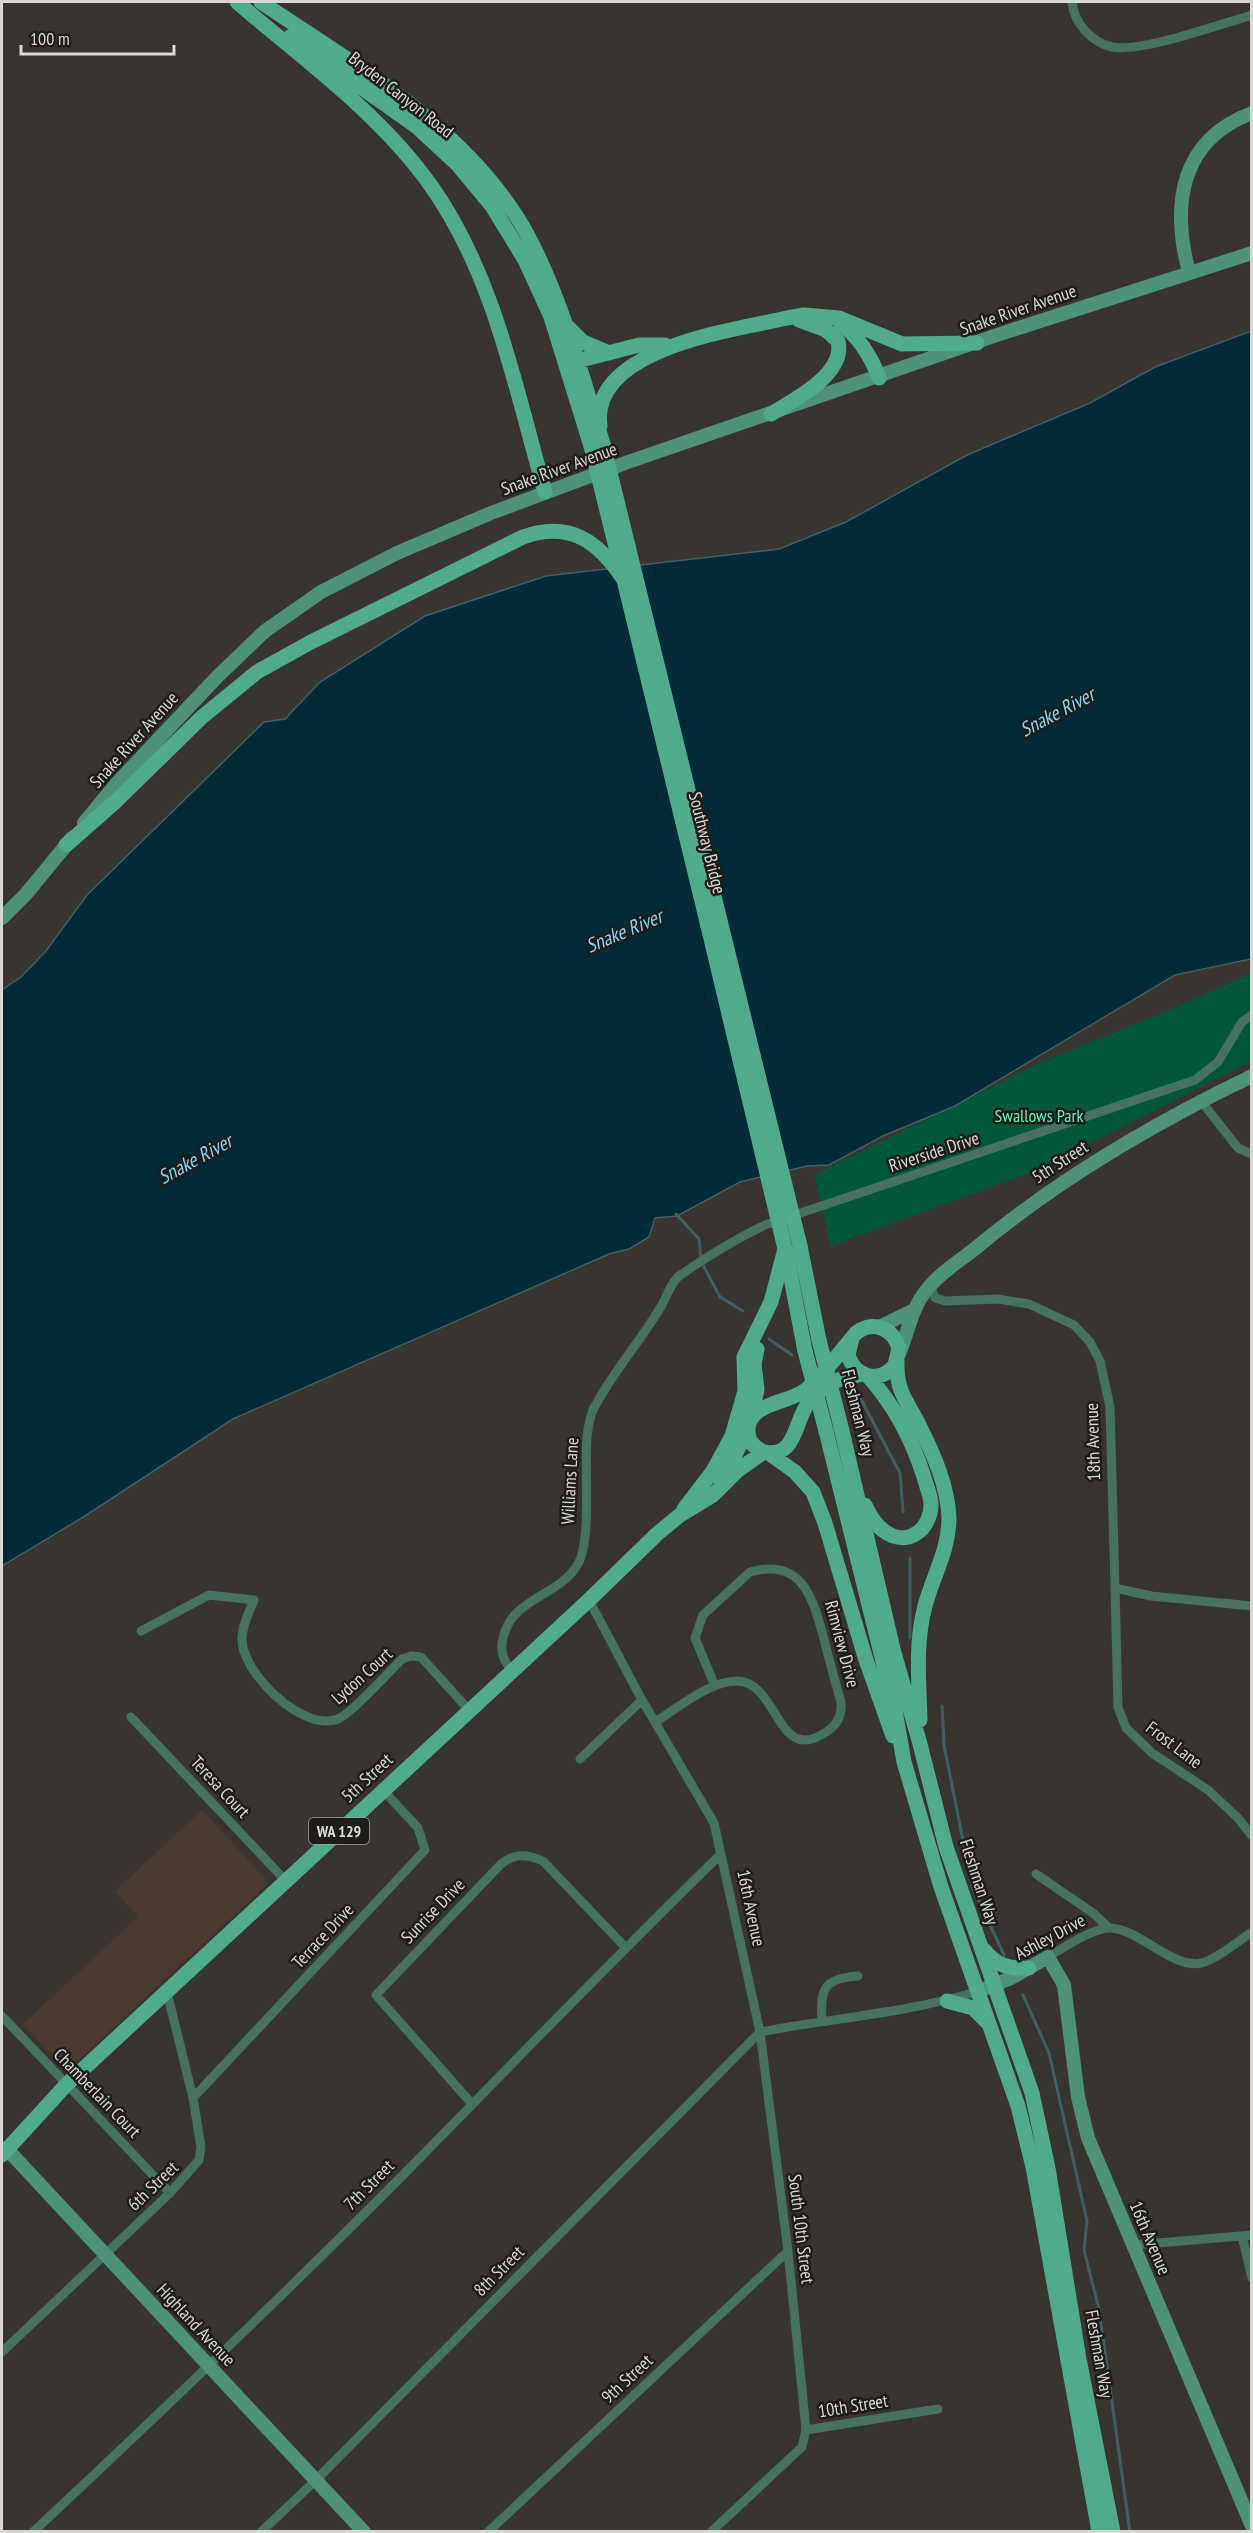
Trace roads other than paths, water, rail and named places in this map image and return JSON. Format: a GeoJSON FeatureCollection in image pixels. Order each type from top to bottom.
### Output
{"type":"FeatureCollection","features":[{"type":"Feature","properties":{"kind":"main road","name":"Bryden Canyon Road"},"geometry":{"type":"LineString","coordinates":[[238,2],[416,126],[457,164],[492,207],[525,260],[551,318],[569,380],[597,445]]}},
{"type":"Feature","properties":{"kind":"main road"},"geometry":{"type":"LineString","coordinates":[[238,2],[398,145],[428,182],[452,217],[487,293],[545,492]]}},
{"type":"Feature","properties":{"kind":"main road","name":"Bryden Canyon Road"},"geometry":{"type":"LineString","coordinates":[[261,2],[385,86],[453,142],[503,196],[526,233],[566,324],[597,445]]}},
{"type":"Feature","properties":{"kind":"main road"},"geometry":{"type":"LineString","coordinates":[[1189,272],[1181,221],[1182,195],[1188,173],[1200,150],[1212,136],[1231,122],[1251,113]]}},
{"type":"Feature","properties":{"kind":"main road","name":"Snake River Avenue"},"geometry":{"type":"LineString","coordinates":[[2,918],[26,894],[117,783],[209,685],[284,616],[321,592],[397,553],[545,492],[977,343],[1251,253]]}},
{"type":"Feature","properties":{"kind":"main road"},"geometry":{"type":"LineString","coordinates":[[597,445],[602,406],[612,384],[643,358],[670,345],[787,318],[826,316],[850,322],[902,344],[977,343]]}},
{"type":"Feature","properties":{"kind":"main road"},"geometry":{"type":"LineString","coordinates":[[826,316],[851,332],[866,350],[879,378]]}},
{"type":"Feature","properties":{"kind":"main road"},"geometry":{"type":"LineString","coordinates":[[771,414],[825,378],[839,348],[838,341],[825,330],[807,322],[787,318]]}},
{"type":"Feature","properties":{"kind":"main road"},"geometry":{"type":"LineString","coordinates":[[566,324],[583,342],[609,352]]}},
{"type":"Feature","properties":{"kind":"main road"},"geometry":{"type":"LineString","coordinates":[[569,380],[577,361],[639,345],[670,345]]}},
{"type":"Feature","properties":{"kind":"main road","name":"Southway Bridge"},"geometry":{"type":"LineString","coordinates":[[597,445],[624,580],[793,1247]]}},
{"type":"Feature","properties":{"kind":"main road","name":"Southway Bridge"},"geometry":{"type":"LineString","coordinates":[[597,445],[793,1247]]}},
{"type":"Feature","properties":{"kind":"main road"},"geometry":{"type":"LineString","coordinates":[[66,845],[115,802],[202,717],[257,672],[523,537],[542,531],[566,533],[586,540],[601,550],[624,580]]}},
{"type":"Feature","properties":{"kind":"main road","name":"5th Street"},"geometry":{"type":"LineString","coordinates":[[898,1357],[910,1330],[912,1311],[930,1285],[1041,1198],[1119,1148],[1201,1101],[1251,1076]]}},
{"type":"Feature","properties":{"kind":"main road"},"geometry":{"type":"LineString","coordinates":[[698,1491],[713,1471],[732,1436],[745,1391],[744,1357],[771,1302],[793,1247]]}},
{"type":"Feature","properties":{"kind":"main road","name":"Fleshman Way"},"geometry":{"type":"LineString","coordinates":[[793,1247],[859,1495],[893,1649],[946,1847],[1032,2092],[1048,2168],[1079,2359],[1113,2532]]}},
{"type":"Feature","properties":{"kind":"main road","name":"Fleshman Way"},"geometry":{"type":"LineString","coordinates":[[793,1247],[805,1351],[895,1710],[904,1762],[941,1887],[1015,2096],[1033,2167],[1099,2532]]}},
{"type":"Feature","properties":{"kind":"main road","name":"5th Street"},"geometry":{"type":"LineString","coordinates":[[879,1327],[912,1311]]}},
{"type":"Feature","properties":{"kind":"main road","name":"5th Street"},"geometry":{"type":"LineString","coordinates":[[3,2149],[66,2085],[590,1600],[680,1515],[698,1491],[708,1487],[728,1467],[750,1423],[757,1391],[754,1365],[760,1325]]}},
{"type":"Feature","properties":{"kind":"main road"},"geometry":{"type":"LineString","coordinates":[[904,1762],[872,1679],[825,1523],[813,1492],[795,1472],[753,1446],[750,1423],[766,1406],[787,1401],[807,1389],[861,1329],[879,1327],[894,1336],[898,1357],[897,1379],[901,1397],[919,1425],[934,1458],[945,1490],[949,1518],[947,1546],[925,1607],[920,1639],[917,1676],[920,1744]]}},
{"type":"Feature","properties":{"kind":"main road"},"geometry":{"type":"LineString","coordinates":[[852,1338],[848,1355],[853,1366],[888,1399],[907,1434],[931,1503],[929,1519],[922,1530],[909,1538],[896,1538],[883,1531],[874,1521],[859,1495]]}},
{"type":"Feature","properties":{"kind":"main road"},"geometry":{"type":"LineString","coordinates":[[865,1375],[886,1374],[898,1357]]}},
{"type":"Feature","properties":{"kind":"main road","name":"5th Street"},"geometry":{"type":"LineString","coordinates":[[680,1515],[714,1495],[738,1470],[767,1453],[782,1451],[791,1443],[801,1415],[809,1401],[834,1380],[865,1375]]}},
{"type":"Feature","properties":{"kind":"main road"},"geometry":{"type":"LineString","coordinates":[[979,1942],[998,1963],[1014,1968],[1029,1968]]}},
{"type":"Feature","properties":{"kind":"main road","name":"Ashley Drive"},"geometry":{"type":"LineString","coordinates":[[979,1991],[994,1986],[1048,1957]]}},
{"type":"Feature","properties":{"kind":"main road","name":"16th Avenue"},"geometry":{"type":"LineString","coordinates":[[1048,1957],[1064,1985],[1078,2097],[1088,2138],[1251,2526]]}},
{"type":"Feature","properties":{"kind":"main road"},"geometry":{"type":"LineString","coordinates":[[947,2001],[972,2008],[990,2025]]}},
{"type":"Feature","properties":{"kind":"main road","name":"Highland Avenue"},"geometry":{"type":"LineString","coordinates":[[3,2149],[105,2254],[364,2532]]}},
{"type":"Feature","properties":{"kind":"street"},"geometry":{"type":"LineString","coordinates":[[1072,2],[1074,14],[1087,33],[1113,47],[1140,45],[1251,15]]}},
{"type":"Feature","properties":{"kind":"street","name":"Riverside Drive"},"geometry":{"type":"LineString","coordinates":[[677,1277],[690,1270],[726,1242],[765,1225],[1194,1080],[1218,1062],[1242,1022],[1251,1015]]}},
{"type":"Feature","properties":{"kind":"street"},"geometry":{"type":"LineString","coordinates":[[1201,1101],[1238,1148],[1251,1154]]}},
{"type":"Feature","properties":{"kind":"street","name":"Williams Lane"},"geometry":{"type":"LineString","coordinates":[[512,1671],[503,1661],[501,1647],[505,1628],[511,1616],[526,1603],[555,1587],[570,1574],[579,1562],[583,1547],[587,1437],[592,1412],[649,1328],[677,1277]]}},
{"type":"Feature","properties":{"kind":"street","name":"18th Avenue"},"geometry":{"type":"LineString","coordinates":[[930,1285],[934,1298],[945,1302],[998,1299],[1029,1304],[1074,1325],[1090,1342],[1100,1361],[1110,1407],[1115,1588]]}},
{"type":"Feature","properties":{"kind":"street","name":"Rimview Drive"},"geometry":{"type":"LineString","coordinates":[[655,1722],[715,1686],[736,1681],[756,1688],[764,1696],[783,1728],[795,1738],[806,1739],[824,1733],[838,1720],[841,1702],[813,1599],[798,1579],[780,1570],[760,1569],[750,1572],[703,1615],[696,1638],[715,1686]]}},
{"type":"Feature","properties":{"kind":"street"},"geometry":{"type":"LineString","coordinates":[[1115,1588],[1151,1596],[1251,1606]]}},
{"type":"Feature","properties":{"kind":"street","name":"Frost Lane"},"geometry":{"type":"LineString","coordinates":[[1115,1588],[1118,1707],[1126,1728],[1152,1753],[1208,1790],[1238,1818],[1251,1836]]}},
{"type":"Feature","properties":{"kind":"street","name":"Lydon Court"},"geometry":{"type":"LineString","coordinates":[[141,1631],[209,1595],[254,1600],[241,1641],[246,1653],[273,1694],[292,1710],[309,1719],[326,1722],[341,1718],[402,1659],[411,1656],[421,1657],[469,1710]]}},
{"type":"Feature","properties":{"kind":"street","name":"16th Avenue"},"geometry":{"type":"LineString","coordinates":[[590,1600],[642,1700],[714,1823],[760,2032]]}},
{"type":"Feature","properties":{"kind":"street"},"geometry":{"type":"LineString","coordinates":[[580,1759],[642,1700]]}},
{"type":"Feature","properties":{"kind":"street","name":"Teresa Court"},"geometry":{"type":"LineString","coordinates":[[131,1717],[285,1880]]}},
{"type":"Feature","properties":{"kind":"street","name":"Terrace Drive"},"geometry":{"type":"LineString","coordinates":[[192,2098],[425,1850],[418,1828],[383,1790]]}},
{"type":"Feature","properties":{"kind":"street","name":"7th Street"},"geometry":{"type":"LineString","coordinates":[[33,2532],[209,2367],[625,1947],[721,1854]]}},
{"type":"Feature","properties":{"kind":"street","name":"Sunrise Drive"},"geometry":{"type":"LineString","coordinates":[[472,2104],[376,1995],[501,1864],[518,1855],[531,1856],[543,1861],[625,1947]]}},
{"type":"Feature","properties":{"kind":"street"},"geometry":{"type":"LineString","coordinates":[[1036,1874],[1093,1913],[1109,1928]]}},
{"type":"Feature","properties":{"kind":"street","name":"Ashley Drive"},"geometry":{"type":"LineString","coordinates":[[1048,1957],[1079,1939],[1109,1928],[1131,1933],[1182,1962],[1203,1963],[1251,1932]]}},
{"type":"Feature","properties":{"kind":"street"},"geometry":{"type":"LineString","coordinates":[[822,2020],[820,2000],[830,1983],[842,1977],[858,1976]]}},
{"type":"Feature","properties":{"kind":"street"},"geometry":{"type":"LineString","coordinates":[[760,2032],[822,2020],[926,2006],[979,1991]]}},
{"type":"Feature","properties":{"kind":"street","name":"6th Street"},"geometry":{"type":"LineString","coordinates":[[2,2352],[170,2193],[199,2160],[201,2147],[192,2098],[167,1992]]}},
{"type":"Feature","properties":{"kind":"street","name":"Chamberlain Court"},"geometry":{"type":"LineString","coordinates":[[2,2016],[170,2193]]}},
{"type":"Feature","properties":{"kind":"street","name":"South 10th Street"},"geometry":{"type":"LineString","coordinates":[[760,2032],[788,2251],[806,2430]]}},
{"type":"Feature","properties":{"kind":"street","name":"8th Street"},"geometry":{"type":"LineString","coordinates":[[261,2532],[315,2481],[760,2032]]}},
{"type":"Feature","properties":{"kind":"street"},"geometry":{"type":"LineString","coordinates":[[1134,2245],[1247,2236],[1251,2278]]}},
{"type":"Feature","properties":{"kind":"street","name":"9th Street"},"geometry":{"type":"LineString","coordinates":[[488,2532],[788,2251]]}},
{"type":"Feature","properties":{"kind":"street","name":"10th Street"},"geometry":{"type":"LineString","coordinates":[[711,2532],[802,2447],[806,2430],[938,2409]]}},
{"type":"Feature","properties":{"kind":"water","name":"Snake River"},"geometry":{"type":"Polygon","coordinates":[[[1251,331],[1251,959],[1175,975],[955,1106],[883,1136],[829,1165],[807,1166],[740,1182],[677,1216],[655,1218],[649,1237],[629,1249],[609,1254],[233,1419],[85,1516],[2,1566],[2,990],[21,977],[46,951],[87,895],[264,722],[285,719],[320,682],[425,616],[546,576],[779,549],[846,522],[967,455],[1090,403],[1155,367],[1251,331]]]}},
{"type":"Feature","properties":{"kind":"waterway"},"geometry":{"type":"LineString","coordinates":[[676,1214],[699,1239],[701,1258]]}},
{"type":"Feature","properties":{"kind":"waterway"},"geometry":{"type":"LineString","coordinates":[[704,1267],[720,1297],[743,1311]]}},
{"type":"Feature","properties":{"kind":"waterway"},"geometry":{"type":"LineString","coordinates":[[769,1339],[792,1355]]}},
{"type":"Feature","properties":{"kind":"waterway"},"geometry":{"type":"LineString","coordinates":[[855,1388],[900,1473],[903,1512]]}},
{"type":"Feature","properties":{"kind":"waterway"},"geometry":{"type":"LineString","coordinates":[[910,1558],[910,1638]]}},
{"type":"Feature","properties":{"kind":"waterway"},"geometry":{"type":"LineString","coordinates":[[942,1706],[944,1745],[972,1886],[1004,1955]]}},
{"type":"Feature","properties":{"kind":"waterway"},"geometry":{"type":"LineString","coordinates":[[1023,1995],[1049,2053],[1087,2221],[1084,2250],[1099,2309],[1130,2532]]}},
{"type":"Feature","properties":{"kind":"park label","name":"Swallows Park"},"geometry":{"type":"Point","coordinates":[1039,1116]}}]}
